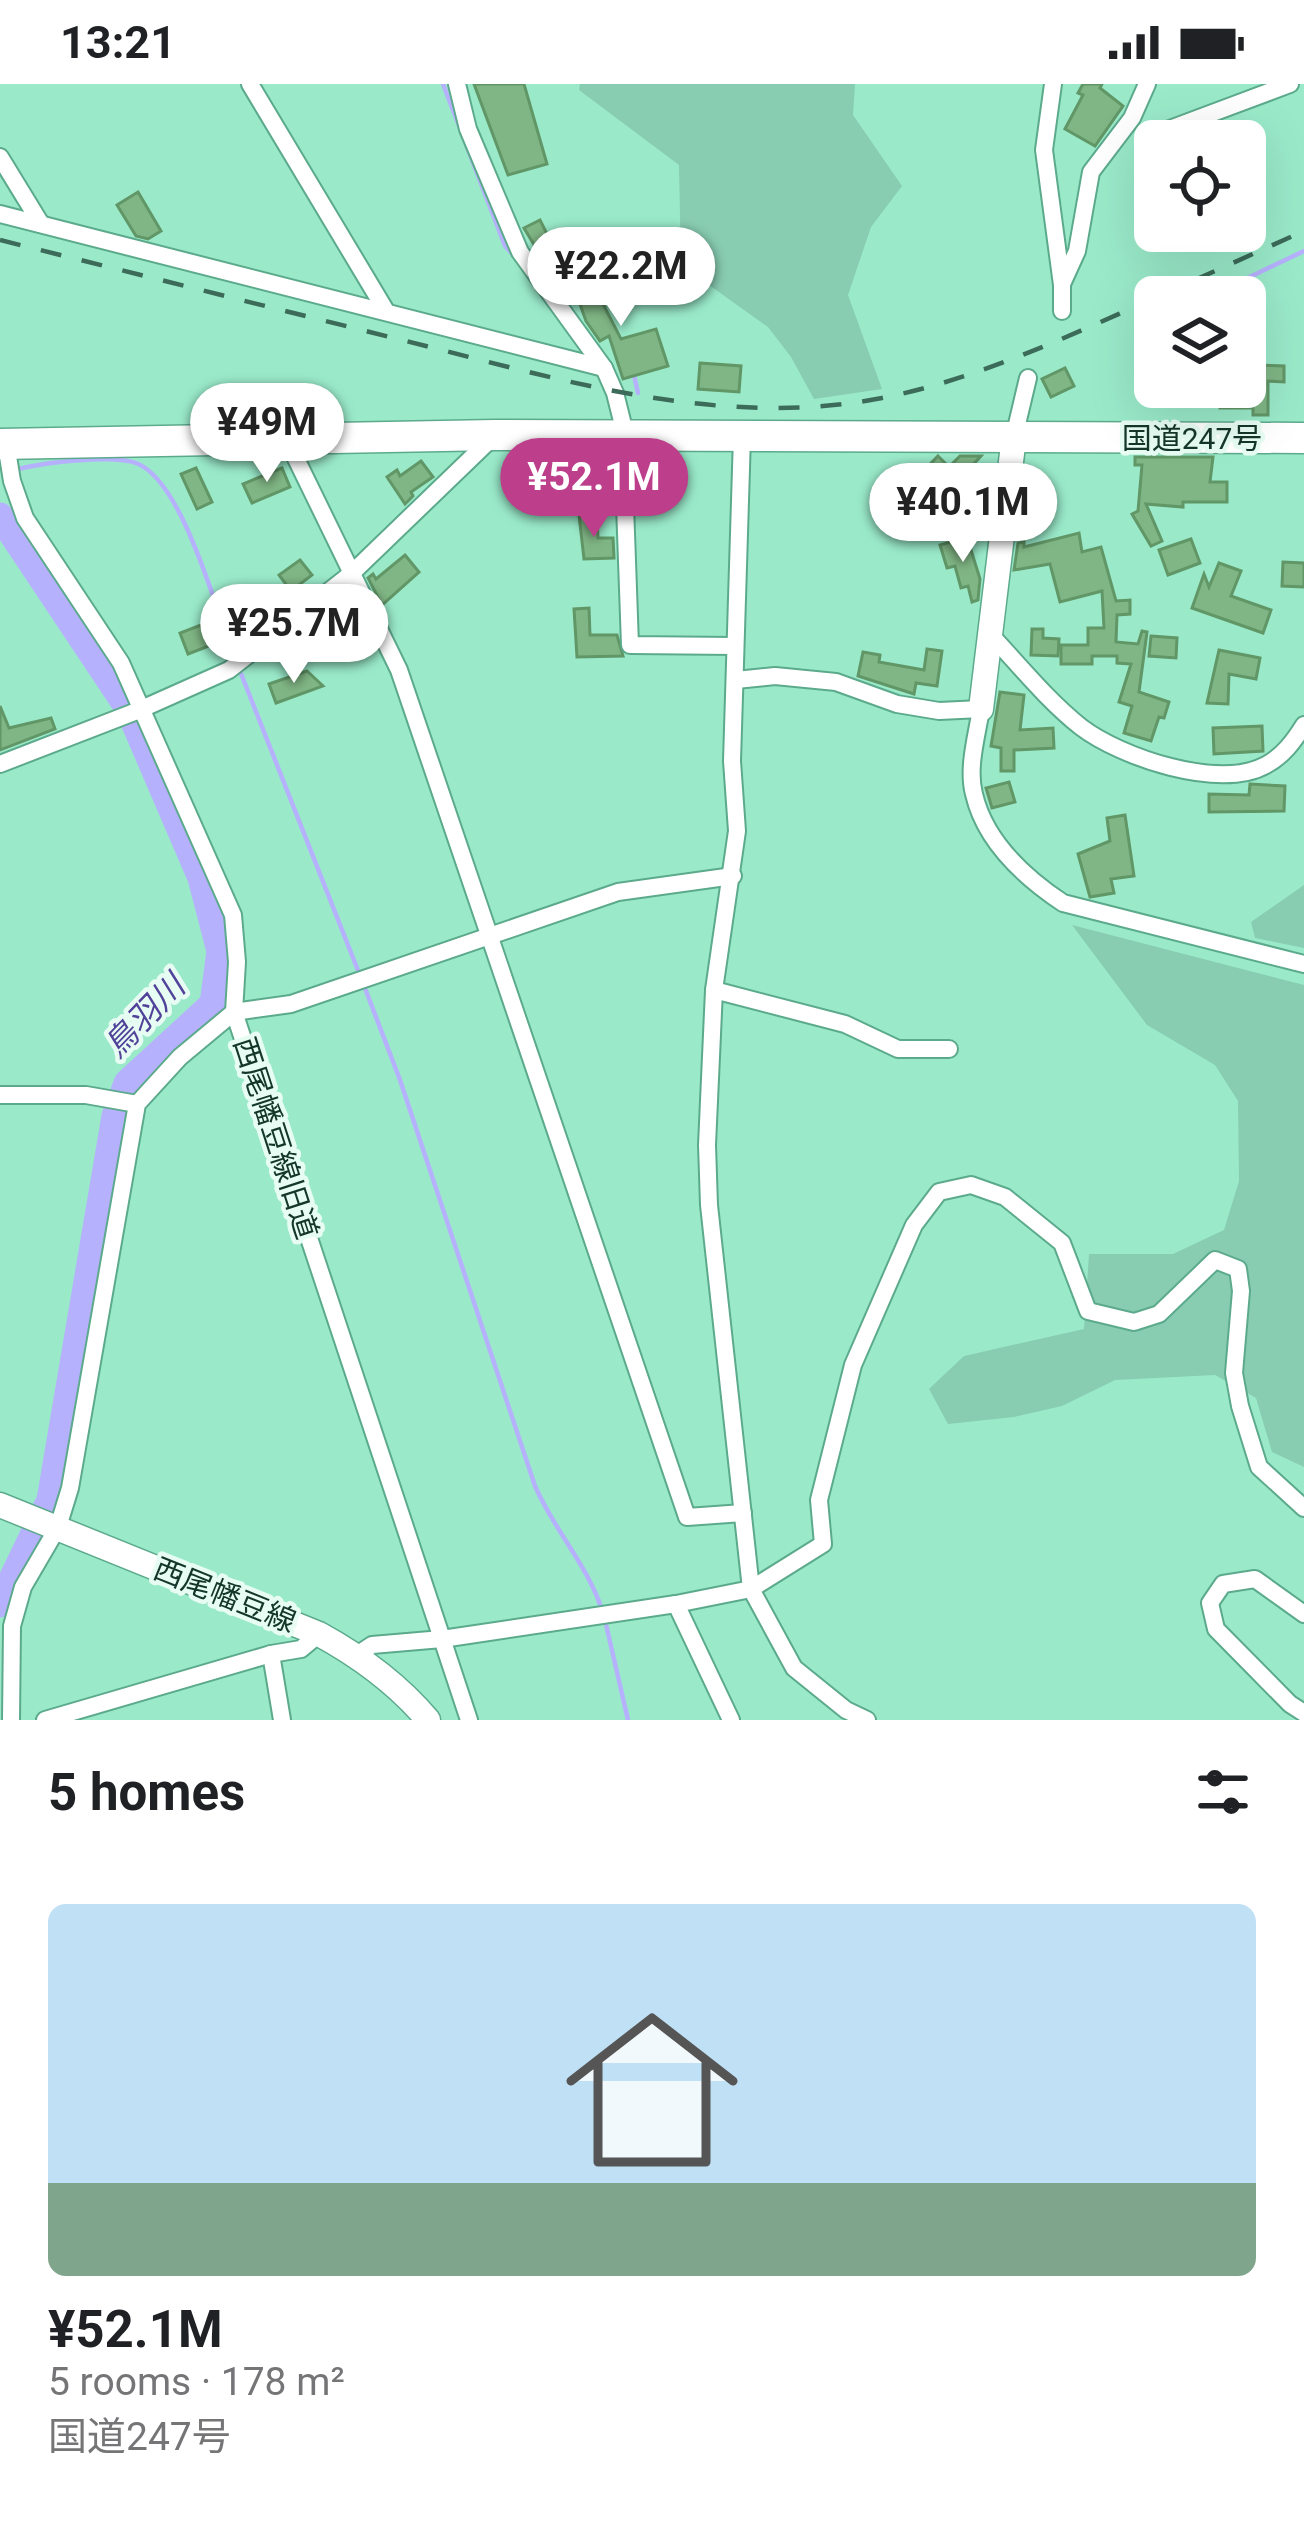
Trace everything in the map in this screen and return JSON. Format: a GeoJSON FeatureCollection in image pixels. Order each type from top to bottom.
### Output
{"type":"FeatureCollection","features":[{"type":"Feature","properties":{"kind":"highway","name":"国道247号"},"geometry":{"type":"LineString","coordinates":[[5,450],[495,435],[1304,438]]}},
{"type":"Feature","properties":{"kind":"main road"},"geometry":{"type":"LineString","coordinates":[[981,709],[1014,437]]}},
{"type":"Feature","properties":{"kind":"main road","name":"西尾幡豆線"},"geometry":{"type":"LineString","coordinates":[[12,1510],[320,1634],[389,1680],[428,1720]]}},
{"type":"Feature","properties":{"kind":"street"},"geometry":{"type":"LineString","coordinates":[[250,84],[386,311]]}},
{"type":"Feature","properties":{"kind":"street"},"geometry":{"type":"LineString","coordinates":[[457,84],[468,129],[520,252],[604,368],[615,393],[630,645],[736,646]]}},
{"type":"Feature","properties":{"kind":"street"},"geometry":{"type":"LineString","coordinates":[[1053,84],[1044,150],[1062,311]]}},
{"type":"Feature","properties":{"kind":"street"},"geometry":{"type":"LineString","coordinates":[[1062,285],[1077,251],[1091,172],[1132,118],[1147,84]]}},
{"type":"Feature","properties":{"kind":"street"},"geometry":{"type":"LineString","coordinates":[[1196,120],[1290,84]]}},
{"type":"Feature","properties":{"kind":"street"},"geometry":{"type":"LineString","coordinates":[[0,157],[40,224]]}},
{"type":"Feature","properties":{"kind":"street"},"geometry":{"type":"LineString","coordinates":[[0,214],[604,368]]}},
{"type":"Feature","properties":{"kind":"street"},"geometry":{"type":"LineString","coordinates":[[1014,437],[1028,378]]}},
{"type":"Feature","properties":{"kind":"street"},"geometry":{"type":"LineString","coordinates":[[0,764],[229,670],[352,573],[495,435]]}},
{"type":"Feature","properties":{"kind":"street"},"geometry":{"type":"LineString","coordinates":[[742,436],[732,761],[737,831],[714,990],[709,1204],[751,1589],[794,1668],[846,1710],[867,1720]]}},
{"type":"Feature","properties":{"kind":"street"},"geometry":{"type":"LineString","coordinates":[[286,438],[399,670],[687,1517],[743,1513]]}},
{"type":"Feature","properties":{"kind":"street","name":"西尾幡豆線旧道"},"geometry":{"type":"LineString","coordinates":[[5,450],[25,518],[121,663],[135,712],[233,915],[234,1012],[469,1720]]}},
{"type":"Feature","properties":{"kind":"street"},"geometry":{"type":"LineString","coordinates":[[990,634],[1083,728],[1119,750],[1185,770],[1239,774],[1265,766],[1289,748],[1304,725]]}},
{"type":"Feature","properties":{"kind":"street"},"geometry":{"type":"LineString","coordinates":[[736,680],[776,676],[836,682],[897,704],[939,711],[981,709],[973,791],[989,833],[1030,881],[1063,903],[1304,964]]}},
{"type":"Feature","properties":{"kind":"street"},"geometry":{"type":"LineString","coordinates":[[11,1720],[12,1626],[23,1587],[58,1527],[70,1488],[136,1104],[234,1012],[291,1004],[618,892],[734,876]]}},
{"type":"Feature","properties":{"kind":"street"},"geometry":{"type":"LineString","coordinates":[[714,990],[845,1024],[898,1049],[949,1049]]}},
{"type":"Feature","properties":{"kind":"street"},"geometry":{"type":"LineString","coordinates":[[0,1095],[86,1095],[136,1104]]}},
{"type":"Feature","properties":{"kind":"street"},"geometry":{"type":"LineString","coordinates":[[357,1655],[372,1645],[442,1639],[751,1589],[823,1544],[819,1500],[853,1365],[914,1225],[939,1192],[971,1185],[1005,1197],[1062,1243],[1088,1311],[1134,1322],[1159,1314],[1215,1260],[1238,1269],[1234,1373],[1240,1406],[1259,1467],[1304,1508]]}},
{"type":"Feature","properties":{"kind":"street"},"geometry":{"type":"LineString","coordinates":[[1304,1614],[1255,1579],[1223,1584],[1210,1603],[1216,1629],[1304,1713]]}},
{"type":"Feature","properties":{"kind":"street"},"geometry":{"type":"LineString","coordinates":[[676,1604],[731,1720]]}},
{"type":"Feature","properties":{"kind":"street"},"geometry":{"type":"LineString","coordinates":[[45,1720],[301,1649],[320,1634]]}},
{"type":"Feature","properties":{"kind":"street"},"geometry":{"type":"LineString","coordinates":[[271,1654],[282,1720]]}},
{"type":"Feature","properties":{"kind":"green space"},"geometry":{"type":"Polygon","coordinates":[[[580,84],[855,84],[853,115],[902,186],[871,227],[848,295],[882,389],[814,399],[768,327],[681,265],[679,165],[579,90],[580,84]]]}},
{"type":"Feature","properties":{"kind":"green space"},"geometry":{"type":"Polygon","coordinates":[[[1304,885],[1304,948],[1255,938],[1251,922],[1304,885]]]}},
{"type":"Feature","properties":{"kind":"green space"},"geometry":{"type":"Polygon","coordinates":[[[1072,925],[1304,985],[1304,1467],[1272,1452],[1256,1398],[1215,1375],[1115,1380],[1062,1406],[948,1424],[929,1389],[964,1356],[1084,1329],[1089,1254],[1173,1254],[1224,1230],[1239,1181],[1238,1101],[1215,1065],[1147,1025],[1072,925]]]}},
{"type":"Feature","properties":{"kind":"building"},"geometry":{"type":"Polygon","coordinates":[[[474,84],[524,84],[547,164],[508,175],[474,84]]]}},
{"type":"Feature","properties":{"kind":"building"},"geometry":{"type":"Polygon","coordinates":[[[1083,84],[1102,84],[1100,88],[1123,106],[1095,146],[1065,129],[1083,95],[1078,93],[1083,84]]]}},
{"type":"Feature","properties":{"kind":"building"},"geometry":{"type":"Polygon","coordinates":[[[138,192],[161,231],[148,239],[136,236],[117,205],[138,192]]]}},
{"type":"Feature","properties":{"kind":"building"},"geometry":{"type":"Polygon","coordinates":[[[540,220],[557,254],[591,237],[599,254],[551,273],[524,228],[540,220]]]}},
{"type":"Feature","properties":{"kind":"building"},"geometry":{"type":"Polygon","coordinates":[[[622,271],[632,291],[603,304],[621,339],[656,329],[668,366],[623,379],[609,336],[600,341],[576,293],[622,271]]]}},
{"type":"Feature","properties":{"kind":"building"},"geometry":{"type":"Polygon","coordinates":[[[700,363],[741,366],[739,392],[698,389],[700,363]]]}},
{"type":"Feature","properties":{"kind":"building"},"geometry":{"type":"Polygon","coordinates":[[[1266,365],[1284,366],[1284,382],[1268,381],[1268,415],[1253,415],[1253,408],[1266,408],[1266,365]]]}},
{"type":"Feature","properties":{"kind":"building"},"geometry":{"type":"Polygon","coordinates":[[[1065,368],[1074,386],[1051,397],[1042,379],[1065,368]]]}},
{"type":"Feature","properties":{"kind":"building"},"geometry":{"type":"Polygon","coordinates":[[[938,456],[949,467],[960,456],[981,456],[943,497],[911,516],[882,482],[899,469],[911,484],[938,456]]]}},
{"type":"Feature","properties":{"kind":"building"},"geometry":{"type":"Polygon","coordinates":[[[1135,457],[1213,457],[1210,482],[1227,482],[1227,502],[1183,502],[1183,507],[1146,504],[1162,541],[1151,546],[1132,514],[1138,511],[1142,465],[1135,465],[1135,457]]]}},
{"type":"Feature","properties":{"kind":"building"},"geometry":{"type":"Polygon","coordinates":[[[421,461],[433,477],[411,492],[405,504],[387,477],[397,470],[400,476],[421,461]]]}},
{"type":"Feature","properties":{"kind":"building"},"geometry":{"type":"Polygon","coordinates":[[[196,468],[212,502],[197,509],[181,474],[196,468]]]}},
{"type":"Feature","properties":{"kind":"building"},"geometry":{"type":"Polygon","coordinates":[[[282,468],[290,487],[252,503],[243,484],[282,468]]]}},
{"type":"Feature","properties":{"kind":"building"},"geometry":{"type":"Polygon","coordinates":[[[597,514],[598,538],[613,538],[614,558],[584,559],[579,515],[597,514]]]}},
{"type":"Feature","properties":{"kind":"building"},"geometry":{"type":"Polygon","coordinates":[[[1079,533],[1082,552],[1101,547],[1116,601],[1130,600],[1130,614],[1117,615],[1116,642],[1138,644],[1142,631],[1147,632],[1139,692],[1169,702],[1151,741],[1124,733],[1132,706],[1119,702],[1131,664],[1117,663],[1117,656],[1092,656],[1092,664],[1061,664],[1061,645],[1088,645],[1088,628],[1104,628],[1102,591],[1060,602],[1050,564],[1014,570],[1018,543],[1024,542],[1024,547],[1079,533]]]}},
{"type":"Feature","properties":{"kind":"building"},"geometry":{"type":"Polygon","coordinates":[[[967,537],[980,579],[978,600],[972,602],[968,586],[961,588],[955,566],[947,568],[940,545],[967,537]]]}},
{"type":"Feature","properties":{"kind":"building"},"geometry":{"type":"Polygon","coordinates":[[[1191,539],[1200,563],[1168,575],[1159,550],[1191,539]]]}},
{"type":"Feature","properties":{"kind":"building"},"geometry":{"type":"Polygon","coordinates":[[[405,555],[419,572],[382,605],[368,578],[373,574],[376,579],[405,555]]]}},
{"type":"Feature","properties":{"kind":"building"},"geometry":{"type":"Polygon","coordinates":[[[300,560],[312,575],[291,591],[279,575],[300,560]]]}},
{"type":"Feature","properties":{"kind":"building"},"geometry":{"type":"Polygon","coordinates":[[[1283,562],[1304,563],[1304,587],[1282,586],[1283,562]]]}},
{"type":"Feature","properties":{"kind":"building"},"geometry":{"type":"Polygon","coordinates":[[[1219,563],[1241,571],[1231,596],[1271,610],[1263,633],[1192,608],[1204,574],[1209,587],[1219,563]]]}},
{"type":"Feature","properties":{"kind":"building"},"geometry":{"type":"Polygon","coordinates":[[[348,594],[358,614],[329,631],[319,615],[348,594]]]}},
{"type":"Feature","properties":{"kind":"building"},"geometry":{"type":"Polygon","coordinates":[[[589,608],[590,635],[617,635],[623,656],[577,657],[574,609],[589,608]]]}},
{"type":"Feature","properties":{"kind":"building"},"geometry":{"type":"Polygon","coordinates":[[[214,620],[222,641],[188,654],[180,633],[214,620]]]}},
{"type":"Feature","properties":{"kind":"building"},"geometry":{"type":"Polygon","coordinates":[[[1032,629],[1043,629],[1043,638],[1059,639],[1058,656],[1031,655],[1032,629]]]}},
{"type":"Feature","properties":{"kind":"building"},"geometry":{"type":"Polygon","coordinates":[[[1151,636],[1177,638],[1176,658],[1149,656],[1151,636]]]}},
{"type":"Feature","properties":{"kind":"building"},"geometry":{"type":"Polygon","coordinates":[[[927,649],[942,651],[937,686],[916,683],[914,694],[858,676],[863,652],[880,655],[879,662],[924,670],[927,649]]]}},
{"type":"Feature","properties":{"kind":"building"},"geometry":{"type":"Polygon","coordinates":[[[1219,650],[1260,658],[1256,679],[1229,674],[1228,704],[1207,703],[1219,650]]]}},
{"type":"Feature","properties":{"kind":"building"},"geometry":{"type":"Polygon","coordinates":[[[307,671],[323,686],[276,703],[269,684],[307,671]]]}},
{"type":"Feature","properties":{"kind":"building"},"geometry":{"type":"Polygon","coordinates":[[[1000,692],[1024,695],[1020,730],[1053,728],[1054,748],[1014,750],[1014,771],[1001,771],[1001,748],[991,746],[1000,692]]]}},
{"type":"Feature","properties":{"kind":"building"},"geometry":{"type":"Polygon","coordinates":[[[0,706],[9,728],[51,718],[55,729],[0,750],[0,706]]]}},
{"type":"Feature","properties":{"kind":"building"},"geometry":{"type":"Polygon","coordinates":[[[1262,726],[1263,751],[1214,754],[1213,728],[1262,726]]]}},
{"type":"Feature","properties":{"kind":"building"},"geometry":{"type":"Polygon","coordinates":[[[1009,782],[1015,802],[992,808],[986,788],[1009,782]]]}},
{"type":"Feature","properties":{"kind":"building"},"geometry":{"type":"Polygon","coordinates":[[[1250,784],[1285,786],[1284,811],[1209,812],[1209,794],[1249,795],[1250,784]]]}},
{"type":"Feature","properties":{"kind":"building"},"geometry":{"type":"Polygon","coordinates":[[[1125,815],[1134,876],[1111,879],[1114,893],[1090,897],[1078,854],[1110,841],[1107,818],[1125,815]]]}},
{"type":"Feature","properties":{"kind":"waterway"},"geometry":{"type":"LineString","coordinates":[[443,84],[461,131]]}},
{"type":"Feature","properties":{"kind":"waterway"},"geometry":{"type":"LineString","coordinates":[[467,147],[505,246],[515,257]]}},
{"type":"Feature","properties":{"kind":"waterway"},"geometry":{"type":"LineString","coordinates":[[1252,276],[1304,251]]}},
{"type":"Feature","properties":{"kind":"waterway"},"geometry":{"type":"LineString","coordinates":[[552,284],[582,299]]}},
{"type":"Feature","properties":{"kind":"waterway"},"geometry":{"type":"LineString","coordinates":[[634,375],[638,393]]}},
{"type":"Feature","properties":{"kind":"waterway"},"geometry":{"type":"LineString","coordinates":[[15,470],[110,459],[136,463],[153,475],[183,521],[236,660]]}},
{"type":"Feature","properties":{"kind":"waterway","name":"鳥羽川"},"geometry":{"type":"LineString","coordinates":[[0,516],[128,708],[201,878],[220,951],[213,1004],[127,1083],[115,1116],[50,1500],[0,1604]]}},
{"type":"Feature","properties":{"kind":"waterway"},"geometry":{"type":"LineString","coordinates":[[240,671],[359,973]]}},
{"type":"Feature","properties":{"kind":"waterway"},"geometry":{"type":"LineString","coordinates":[[363,983],[400,1080],[535,1486],[602,1610]]}},
{"type":"Feature","properties":{"kind":"waterway"},"geometry":{"type":"LineString","coordinates":[[605,1620],[628,1720]]}},
{"type":"Feature","properties":{"kind":"railway"},"geometry":{"type":"LineString","coordinates":[[1204,276],[1304,231]]}},
{"type":"Feature","properties":{"kind":"railway"},"geometry":{"type":"LineString","coordinates":[[0,240],[577,383],[698,404],[759,408],[820,406],[918,390],[1021,356],[1134,307]]}}]}
